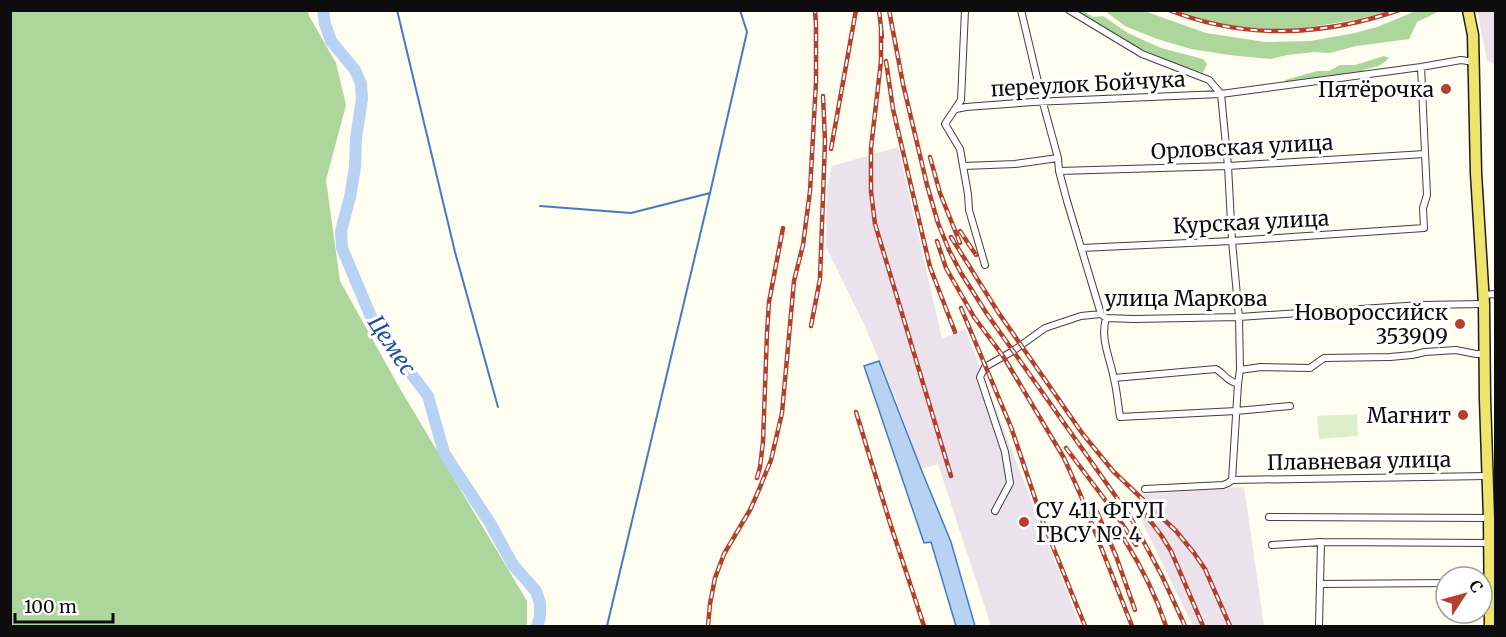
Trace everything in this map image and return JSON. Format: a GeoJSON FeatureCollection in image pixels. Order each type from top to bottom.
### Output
{"type":"FeatureCollection","features":[{"type":"Feature","properties":{"kind":"main road"},"geometry":{"type":"LineString","coordinates":[[1468,10],[1473,35],[1476,173],[1485,354],[1490,399],[1489,543],[1492,565]]}},
{"type":"Feature","properties":{"kind":"street"},"geometry":{"type":"LineString","coordinates":[[965,10],[961,100],[945,124],[960,149],[969,210],[985,264]]}},
{"type":"Feature","properties":{"kind":"street"},"geometry":{"type":"LineString","coordinates":[[1020,10],[1058,158],[1059,171],[1103,316],[1103,336],[1114,378],[1120,417],[1290,406]]}},
{"type":"Feature","properties":{"kind":"street"},"geometry":{"type":"LineString","coordinates":[[1069,10],[1142,54],[1209,80],[1221,94],[1239,317],[1240,370],[1230,482]]}},
{"type":"Feature","properties":{"kind":"street","name":"переулок Бойчука"},"geometry":{"type":"LineString","coordinates":[[956,109],[1221,94],[1461,60],[1474,62]]}},
{"type":"Feature","properties":{"kind":"street"},"geometry":{"type":"LineString","coordinates":[[1421,67],[1425,154]]}},
{"type":"Feature","properties":{"kind":"street","name":"Орловская улица"},"geometry":{"type":"LineString","coordinates":[[1059,171],[1228,166],[1425,154]]}},
{"type":"Feature","properties":{"kind":"street","name":"Курская улица"},"geometry":{"type":"LineString","coordinates":[[1081,248],[1232,241],[1424,228],[1423,208],[1427,195],[1425,154]]}},
{"type":"Feature","properties":{"kind":"street"},"geometry":{"type":"LineString","coordinates":[[964,166],[1015,164],[1058,158]]}},
{"type":"Feature","properties":{"kind":"street","name":"улица Маркова"},"geometry":{"type":"LineString","coordinates":[[995,511],[1010,483],[1005,452],[980,377],[985,367],[1013,351],[1045,328],[1081,316],[1239,317],[1484,300],[1496,294]]}},
{"type":"Feature","properties":{"kind":"street"},"geometry":{"type":"LineString","coordinates":[[1240,370],[1262,367],[1310,368],[1324,358],[1390,357],[1456,350],[1485,354]]}},
{"type":"Feature","properties":{"kind":"street"},"geometry":{"type":"LineString","coordinates":[[1114,378],[1216,369],[1229,381],[1238,384]]}},
{"type":"Feature","properties":{"kind":"street","name":"Плавневая улица"},"geometry":{"type":"LineString","coordinates":[[1145,489],[1223,485],[1230,482],[1490,469]]}},
{"type":"Feature","properties":{"kind":"street"},"geometry":{"type":"LineString","coordinates":[[1269,517],[1489,518]]}},
{"type":"Feature","properties":{"kind":"street"},"geometry":{"type":"LineString","coordinates":[[1272,545],[1321,542],[1489,543]]}},
{"type":"Feature","properties":{"kind":"street"},"geometry":{"type":"LineString","coordinates":[[1319,627],[1321,542]]}},
{"type":"Feature","properties":{"kind":"street"},"geometry":{"type":"LineString","coordinates":[[1321,584],[1434,584]]}},
{"type":"Feature","properties":{"kind":"shaded area"},"geometry":{"type":"Polygon","coordinates":[[[1478,11],[1495,11],[1495,65],[1487,60],[1478,11]]]}},
{"type":"Feature","properties":{"kind":"shaded area"},"geometry":{"type":"Polygon","coordinates":[[[898,147],[942,339],[965,329],[1080,626],[991,626],[938,464],[921,469],[895,397],[863,322],[826,247],[827,187],[832,166],[898,147]]]}},
{"type":"Feature","properties":{"kind":"shaded area"},"geometry":{"type":"Polygon","coordinates":[[[1244,487],[1264,626],[1193,626],[1134,505],[1145,494],[1244,487]]]}},
{"type":"Feature","properties":{"kind":"green space"},"geometry":{"type":"Polygon","coordinates":[[[1389,10],[1359,19],[1294,30],[1236,27],[1195,20],[1168,11],[1389,10]]]}},
{"type":"Feature","properties":{"kind":"green space"},"geometry":{"type":"Polygon","coordinates":[[[10,11],[308,11],[336,63],[346,105],[326,180],[340,281],[399,387],[527,601],[527,626],[11,626],[10,11]]]}},
{"type":"Feature","properties":{"kind":"green space"},"geometry":{"type":"Polygon","coordinates":[[[1075,11],[1084,11],[1093,17],[1103,16],[1128,33],[1161,48],[1203,59],[1207,64],[1203,73],[1174,63],[1139,48],[1075,11]]]}},
{"type":"Feature","properties":{"kind":"green space"},"geometry":{"type":"Polygon","coordinates":[[[1105,11],[1144,11],[1206,33],[1265,42],[1310,41],[1377,27],[1416,11],[1440,11],[1417,22],[1409,39],[1356,46],[1330,53],[1314,52],[1271,59],[1191,49],[1125,26],[1105,11]]]}},
{"type":"Feature","properties":{"kind":"green space"},"geometry":{"type":"Polygon","coordinates":[[[1384,56],[1389,58],[1354,76],[1285,84],[1285,80],[1317,71],[1329,71],[1340,65],[1355,65],[1384,56]]]}},
{"type":"Feature","properties":{"kind":"green space"},"geometry":{"type":"Polygon","coordinates":[[[1357,414],[1358,436],[1319,439],[1317,416],[1357,414]]]}},
{"type":"Feature","properties":{"kind":"water"},"geometry":{"type":"Polygon","coordinates":[[[879,361],[951,542],[975,626],[956,626],[931,542],[924,543],[864,366],[879,361]]]}},
{"type":"Feature","properties":{"kind":"waterway","name":"Цемес"},"geometry":{"type":"LineString","coordinates":[[323,10],[331,41],[355,70],[361,84],[362,99],[356,138],[355,167],[341,231],[342,248],[377,331],[428,396],[444,453],[490,523],[513,565],[536,591],[540,603],[540,617],[537,626]]}},
{"type":"Feature","properties":{"kind":"waterway"},"geometry":{"type":"LineString","coordinates":[[397,10],[455,252],[498,407]]}},
{"type":"Feature","properties":{"kind":"waterway"},"geometry":{"type":"LineString","coordinates":[[710,193],[747,32],[740,10]]}},
{"type":"Feature","properties":{"kind":"waterway"},"geometry":{"type":"LineString","coordinates":[[540,206],[631,213],[710,193],[607,626]]}},
{"type":"Feature","properties":{"kind":"railway"},"geometry":{"type":"LineString","coordinates":[[708,626],[715,578],[724,554],[750,510],[771,460],[782,413],[794,281],[803,245],[810,191],[816,82],[815,10]]}},
{"type":"Feature","properties":{"kind":"railway"},"geometry":{"type":"LineString","coordinates":[[831,149],[856,10]]}},
{"type":"Feature","properties":{"kind":"railway"},"geometry":{"type":"LineString","coordinates":[[879,10],[882,37]]}},
{"type":"Feature","properties":{"kind":"railway"},"geometry":{"type":"LineString","coordinates":[[889,10],[903,84],[927,185],[949,250],[987,314],[1131,518],[1185,626]]}},
{"type":"Feature","properties":{"kind":"railway"},"geometry":{"type":"LineString","coordinates":[[1169,10],[1197,20],[1226,26],[1284,31],[1342,25],[1399,10]]}},
{"type":"Feature","properties":{"kind":"railway"},"geometry":{"type":"LineString","coordinates":[[881,29],[881,61],[871,148],[871,191],[875,224],[951,476]]}},
{"type":"Feature","properties":{"kind":"railway"},"geometry":{"type":"LineString","coordinates":[[886,61],[893,109],[930,267],[955,332]]}},
{"type":"Feature","properties":{"kind":"railway"},"geometry":{"type":"LineString","coordinates":[[811,326],[820,279],[825,141],[823,96]]}},
{"type":"Feature","properties":{"kind":"railway"},"geometry":{"type":"LineString","coordinates":[[930,157],[940,193],[960,243]]}},
{"type":"Feature","properties":{"kind":"railway"},"geometry":{"type":"LineString","coordinates":[[757,478],[763,442],[769,302],[783,228]]}},
{"type":"Feature","properties":{"kind":"railway"},"geometry":{"type":"LineString","coordinates":[[960,231],[976,255]]}},
{"type":"Feature","properties":{"kind":"railway"},"geometry":{"type":"LineString","coordinates":[[951,237],[998,312],[1082,433],[1113,471],[1176,531],[1194,553],[1205,569],[1230,626]]}},
{"type":"Feature","properties":{"kind":"railway"},"geometry":{"type":"LineString","coordinates":[[937,241],[946,268],[974,317],[1003,356],[1064,458],[1132,626]]}},
{"type":"Feature","properties":{"kind":"railway"},"geometry":{"type":"LineString","coordinates":[[961,308],[1011,427],[1043,522],[1085,626]]}},
{"type":"Feature","properties":{"kind":"railway"},"geometry":{"type":"LineString","coordinates":[[856,412],[924,626]]}},
{"type":"Feature","properties":{"kind":"railway"},"geometry":{"type":"LineString","coordinates":[[1066,448],[1136,545]]}},
{"type":"Feature","properties":{"kind":"railway"},"geometry":{"type":"LineString","coordinates":[[1138,505],[1171,551],[1203,626]]}},
{"type":"Feature","properties":{"kind":"railway"},"geometry":{"type":"LineString","coordinates":[[1097,512],[1116,556],[1135,610]]}},
{"type":"Feature","properties":{"kind":"railway"},"geometry":{"type":"LineString","coordinates":[[1124,539],[1148,581],[1166,626]]}},
{"type":"Feature","properties":{"kind":"place","name":"Пятёрочка"},"geometry":{"type":"Point","coordinates":[1446,89]}},
{"type":"Feature","properties":{"kind":"place","name":"Новороссийск 353909"},"geometry":{"type":"Point","coordinates":[1460,324]}},
{"type":"Feature","properties":{"kind":"place","name":"Магнит"},"geometry":{"type":"Point","coordinates":[1463,415]}},
{"type":"Feature","properties":{"kind":"place","name":"СУ 411 ФГУП ГВСУ № 4"},"geometry":{"type":"Point","coordinates":[1024,522]}}]}
